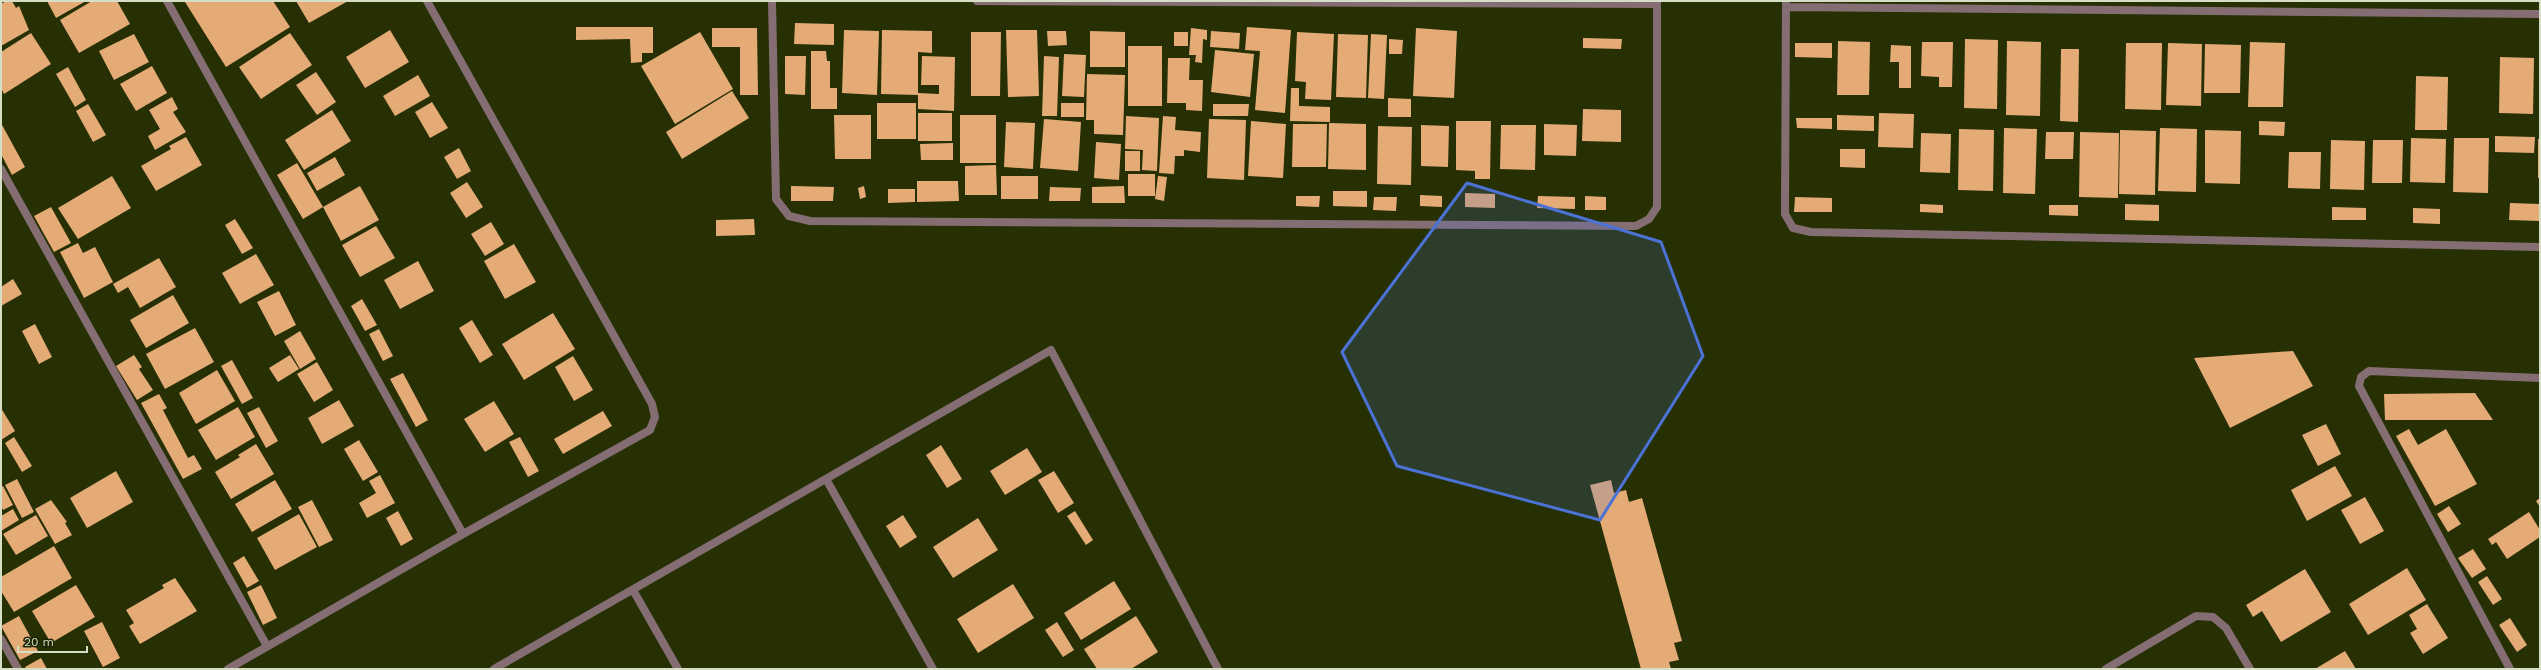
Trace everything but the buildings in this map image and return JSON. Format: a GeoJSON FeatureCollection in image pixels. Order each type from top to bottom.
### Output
{"type":"FeatureCollection","features":[{"type":"Feature","properties":{"kind":"street"},"geometry":{"type":"LineString","coordinates":[[167,1],[463,534]]}},
{"type":"Feature","properties":{"kind":"street"},"geometry":{"type":"LineString","coordinates":[[228,669],[463,534],[650,430],[655,417],[652,404],[427,1]]}},
{"type":"Feature","properties":{"kind":"street"},"geometry":{"type":"LineString","coordinates":[[772,1],[776,199],[789,216],[810,221],[1636,226],[1649,219],[1658,207],[1657,2],[977,1]]}},
{"type":"Feature","properties":{"kind":"street"},"geometry":{"type":"LineString","coordinates":[[2540,14],[1786,4],[1785,214],[1793,228],[1811,232],[2540,247]]}},
{"type":"Feature","properties":{"kind":"street"},"geometry":{"type":"LineString","coordinates":[[1,168],[267,646]]}},
{"type":"Feature","properties":{"kind":"street"},"geometry":{"type":"LineString","coordinates":[[494,669],[1051,350],[1218,669]]}},
{"type":"Feature","properties":{"kind":"street"},"geometry":{"type":"LineString","coordinates":[[2510,669],[2359,386],[2361,377],[2369,371],[2540,378]]}},
{"type":"Feature","properties":{"kind":"street"},"geometry":{"type":"LineString","coordinates":[[826,479],[933,669]]}},
{"type":"Feature","properties":{"kind":"street"},"geometry":{"type":"LineString","coordinates":[[633,590],[678,669]]}},
{"type":"Feature","properties":{"kind":"street"},"geometry":{"type":"LineString","coordinates":[[2106,669],[2196,616],[2213,617],[2226,628],[2250,669]]}},
{"type":"Feature","properties":{"kind":"street"},"geometry":{"type":"LineString","coordinates":[[1,639],[18,669]]}},
{"type":"Feature","properties":{"kind":"highlighted area"},"geometry":{"type":"Polygon","coordinates":[[[1467,183],[1661,242],[1703,356],[1600,520],[1397,466],[1342,352],[1467,183]]]}}]}
